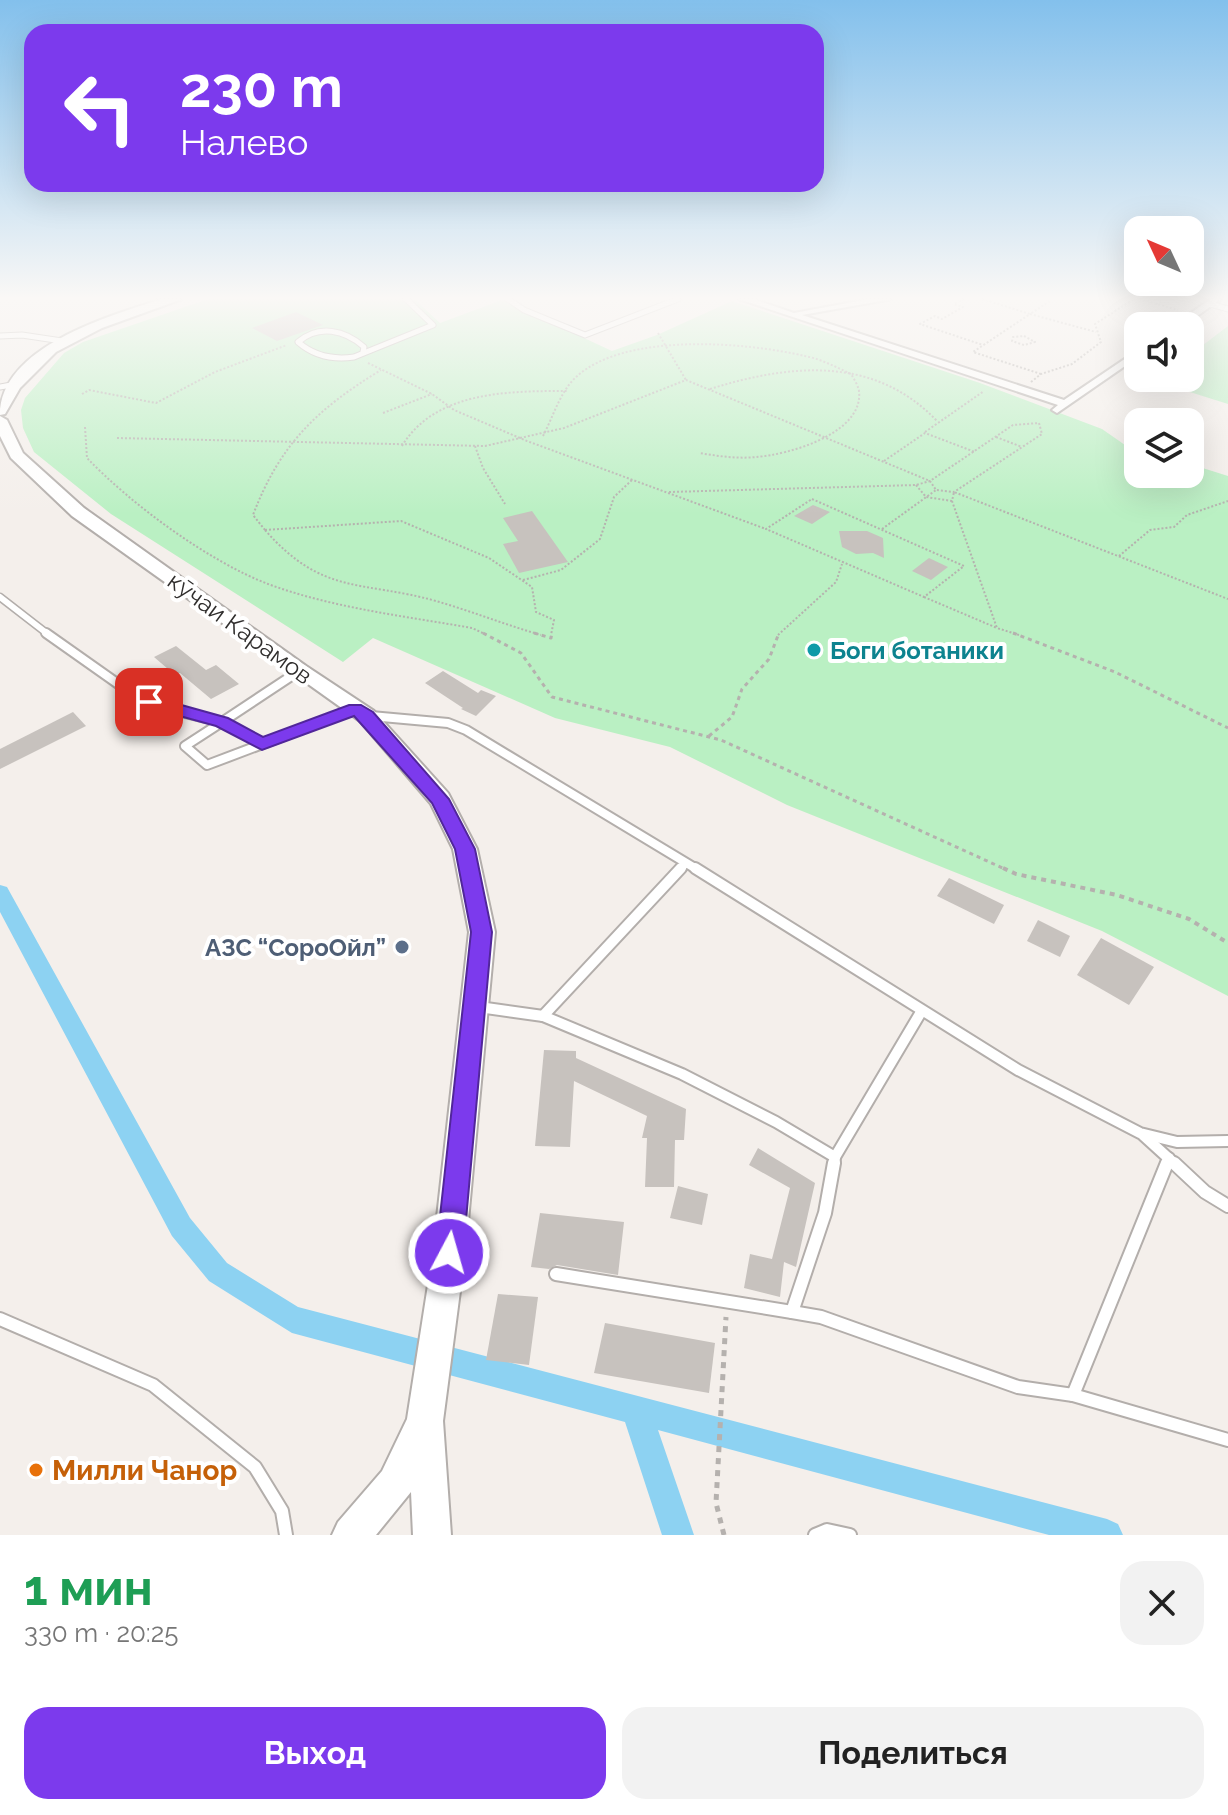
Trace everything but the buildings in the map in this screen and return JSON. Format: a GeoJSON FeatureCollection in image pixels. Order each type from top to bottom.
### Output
{"type":"FeatureCollection","features":[{"type":"Feature","properties":{"kind":"main road"},"geometry":{"type":"LineString","coordinates":[[0,411],[6,386],[24,371]]}},
{"type":"Feature","properties":{"kind":"main road","name":"кӯчаи Карамов"},"geometry":{"type":"LineString","coordinates":[[0,420],[16,455],[78,512],[361,712],[440,799],[465,849],[482,932],[449,1253],[425,1421],[432,1535]]}},
{"type":"Feature","properties":{"kind":"main road","name":"кӯчаи Карамов"},"geometry":{"type":"LineString","coordinates":[[351,1535],[395,1484],[425,1421]]}},
{"type":"Feature","properties":{"kind":"street"},"geometry":{"type":"LineString","coordinates":[[967,371],[1066,404]]}},
{"type":"Feature","properties":{"kind":"street"},"geometry":{"type":"LineString","coordinates":[[1055,412],[1113,371]]}},
{"type":"Feature","properties":{"kind":"lane"},"geometry":{"type":"LineString","coordinates":[[0,597],[108,679],[149,702],[222,722],[262,744]]}},
{"type":"Feature","properties":{"kind":"lane"},"geometry":{"type":"LineString","coordinates":[[299,671],[185,746],[204,764],[361,712],[448,723],[466,730],[600,809],[1018,1070],[1140,1133],[1205,1192],[1228,1206]]}},
{"type":"Feature","properties":{"kind":"lane"},"geometry":{"type":"LineString","coordinates":[[543,1016],[685,864]]}},
{"type":"Feature","properties":{"kind":"lane"},"geometry":{"type":"LineString","coordinates":[[474,1007],[543,1016],[682,1074],[776,1122],[835,1157]]}},
{"type":"Feature","properties":{"kind":"lane"},"geometry":{"type":"LineString","coordinates":[[792,1312],[825,1213],[835,1157],[921,1012]]}},
{"type":"Feature","properties":{"kind":"lane"},"geometry":{"type":"LineString","coordinates":[[1140,1133],[1177,1142],[1228,1141]]}},
{"type":"Feature","properties":{"kind":"lane"},"geometry":{"type":"LineString","coordinates":[[1073,1395],[1169,1158]]}},
{"type":"Feature","properties":{"kind":"lane"},"geometry":{"type":"LineString","coordinates":[[556,1274],[821,1317],[1018,1387],[1073,1395],[1228,1440]]}},
{"type":"Feature","properties":{"kind":"lane"},"geometry":{"type":"LineString","coordinates":[[0,1319],[153,1385],[255,1467],[282,1511],[286,1535]]}},
{"type":"Feature","properties":{"kind":"lane"},"geometry":{"type":"LineString","coordinates":[[815,1535],[827,1530],[850,1535]]}},
{"type":"Feature","properties":{"kind":"path"},"geometry":{"type":"LineString","coordinates":[[82,394],[89,390],[156,403],[219,371]]}},
{"type":"Feature","properties":{"kind":"path"},"geometry":{"type":"LineString","coordinates":[[265,530],[401,521],[489,558],[532,587],[536,612],[554,620],[551,638],[510,628],[452,606],[397,592],[339,584],[315,572],[275,542],[265,530],[253,515],[287,443],[349,388],[380,371]]}},
{"type":"Feature","properties":{"kind":"path"},"geometry":{"type":"LineString","coordinates":[[382,371],[432,394],[450,407],[527,441],[766,529],[997,628],[1069,651],[1170,696],[1228,728]]}},
{"type":"Feature","properties":{"kind":"path"},"geometry":{"type":"LineString","coordinates":[[543,436],[576,376],[584,371]]}},
{"type":"Feature","properties":{"kind":"path"},"geometry":{"type":"LineString","coordinates":[[680,371],[686,380],[930,481],[936,490]]}},
{"type":"Feature","properties":{"kind":"path"},"geometry":{"type":"LineString","coordinates":[[699,453],[730,458],[768,456],[826,437],[853,416],[859,391],[851,374],[843,371]]}},
{"type":"Feature","properties":{"kind":"path"},"geometry":{"type":"LineString","coordinates":[[1031,371],[1041,374]]}},
{"type":"Feature","properties":{"kind":"path"},"geometry":{"type":"LineString","coordinates":[[1022,389],[1041,374],[1051,371]]}},
{"type":"Feature","properties":{"kind":"path"},"geometry":{"type":"LineString","coordinates":[[709,390],[766,373],[851,374],[865,376],[913,398],[937,421]]}},
{"type":"Feature","properties":{"kind":"path"},"geometry":{"type":"LineString","coordinates":[[117,438],[402,446],[475,446],[527,441],[575,427],[686,380]]}},
{"type":"Feature","properties":{"kind":"path"},"geometry":{"type":"LineString","coordinates":[[884,461],[975,395],[1002,382]]}},
{"type":"Feature","properties":{"kind":"path"},"geometry":{"type":"LineString","coordinates":[[402,446],[422,420],[450,407],[521,390],[567,391]]}},
{"type":"Feature","properties":{"kind":"path"},"geometry":{"type":"LineString","coordinates":[[383,413],[432,394]]}},
{"type":"Feature","properties":{"kind":"path"},"geometry":{"type":"LineString","coordinates":[[669,492],[916,485],[930,481],[1013,425],[1039,423],[1042,434],[954,492],[952,501],[997,628]]}},
{"type":"Feature","properties":{"kind":"path"},"geometry":{"type":"LineString","coordinates":[[85,427],[87,458],[109,481],[193,544],[266,583],[334,603],[472,628],[521,653],[552,697],[709,736],[1016,874],[1117,895],[1189,919],[1228,943]]}},
{"type":"Feature","properties":{"kind":"path"},"geometry":{"type":"LineString","coordinates":[[922,435],[925,433],[975,452]]}},
{"type":"Feature","properties":{"kind":"path"},"geometry":{"type":"LineString","coordinates":[[996,437],[1022,447]]}},
{"type":"Feature","properties":{"kind":"path"},"geometry":{"type":"LineString","coordinates":[[475,446],[477,461],[493,479],[505,504]]}},
{"type":"Feature","properties":{"kind":"path"},"geometry":{"type":"LineString","coordinates":[[523,580],[561,570],[600,539],[614,497],[633,479]]}},
{"type":"Feature","properties":{"kind":"path"},"geometry":{"type":"LineString","coordinates":[[916,485],[926,497],[952,501]]}},
{"type":"Feature","properties":{"kind":"path"},"geometry":{"type":"LineString","coordinates":[[882,529],[936,490],[954,492],[1228,599]]}},
{"type":"Feature","properties":{"kind":"path"},"geometry":{"type":"LineString","coordinates":[[766,529],[812,499],[964,566],[924,597]]}},
{"type":"Feature","properties":{"kind":"path"},"geometry":{"type":"LineString","coordinates":[[1119,556],[1150,530],[1174,527],[1187,515],[1228,501]]}},
{"type":"Feature","properties":{"kind":"path"},"geometry":{"type":"LineString","coordinates":[[709,736],[732,717],[742,689],[769,659],[779,633],[836,582],[842,564]]}},
{"type":"Feature","properties":{"kind":"path"},"geometry":{"type":"LineString","coordinates":[[724,1535],[716,1503],[727,1301]]}},
{"type":"Feature","properties":{"kind":"green space","name":"Боги ботаники"},"geometry":{"type":"Polygon","coordinates":[[[49,371],[943,371],[1102,429],[1124,444],[1124,488],[1204,488],[1204,468],[1228,476],[1228,996],[1102,931],[787,805],[670,747],[555,718],[373,638],[343,662],[111,514],[34,452],[23,428],[21,410],[25,398],[49,371]]]}},
{"type":"Feature","properties":{"kind":"green space"},"geometry":{"type":"Polygon","coordinates":[[[1204,371],[1228,371],[1228,404],[1190,392],[1204,392],[1204,371]]]}},
{"type":"Feature","properties":{"kind":"waterway"},"geometry":{"type":"LineString","coordinates":[[0,893],[181,1227],[218,1272],[292,1319],[636,1410]]}},
{"type":"Feature","properties":{"kind":"waterway"},"geometry":{"type":"LineString","coordinates":[[636,1410],[1107,1535]]}},
{"type":"Feature","properties":{"kind":"waterway"},"geometry":{"type":"LineString","coordinates":[[636,1410],[678,1535]]}},
{"type":"Feature","properties":{"kind":"place","name":"Боги ботаники"},"geometry":{"type":"Point","coordinates":[814,650]}},
{"type":"Feature","properties":{"kind":"place","name":"АЗС “СороОйл”"},"geometry":{"type":"Point","coordinates":[402,947]}},
{"type":"Feature","properties":{"kind":"place","name":"Милли Чанор"},"geometry":{"type":"Point","coordinates":[36,1470]}},
{"type":"Feature","properties":{"kind":"route"},"geometry":{"type":"LineString","coordinates":[[149,702],[222,722],[262,744],[355,709],[367,716],[440,799],[465,849],[482,932],[449,1253]]}}]}
